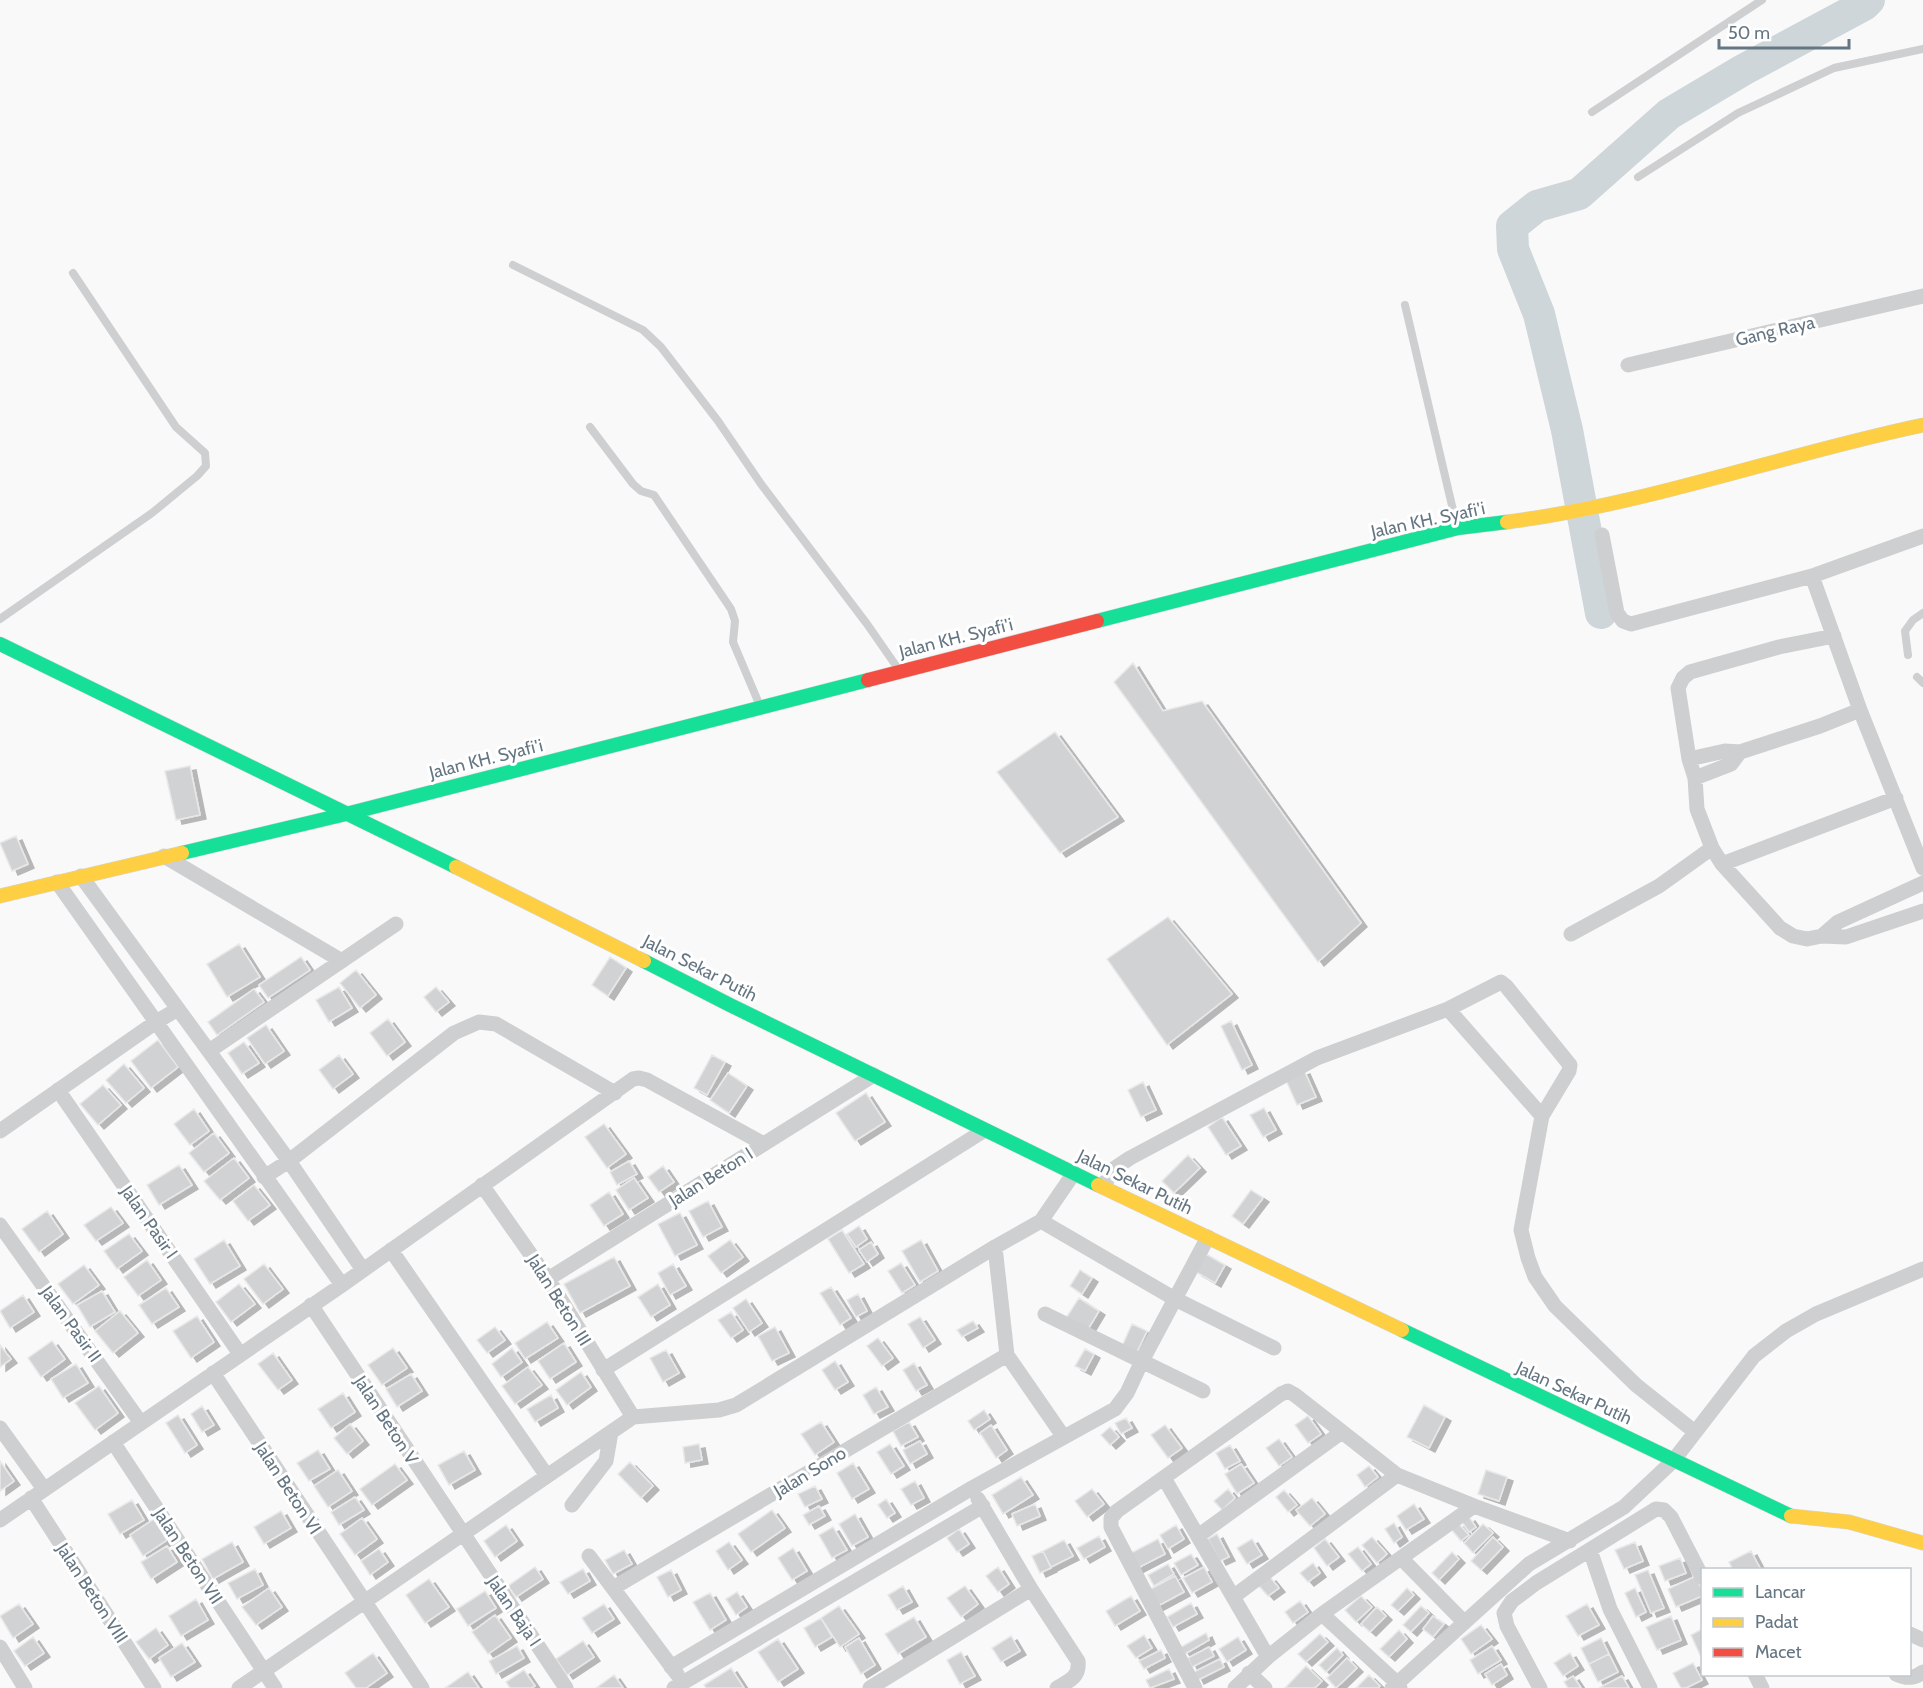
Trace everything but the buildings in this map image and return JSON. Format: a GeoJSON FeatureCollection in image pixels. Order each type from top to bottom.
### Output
{"type":"FeatureCollection","features":[{"type":"Feature","properties":{"kind":"street","name":"Gang Raya"},"geometry":{"type":"LineString","coordinates":[[1628,365],[1923,296]]}},
{"type":"Feature","properties":{"kind":"street","name":"Jalan KH. Syafi'i"},"geometry":{"type":"LineString","coordinates":[[0,896],[346,814],[1458,528],[1559,515],[1605,505],[1923,424]]}},
{"type":"Feature","properties":{"kind":"street"},"geometry":{"type":"LineString","coordinates":[[1602,535],[1617,613],[1623,621],[1630,624],[1812,576],[1923,536]]}},
{"type":"Feature","properties":{"kind":"street"},"geometry":{"type":"LineString","coordinates":[[1812,576],[1860,710],[1923,868]]}},
{"type":"Feature","properties":{"kind":"street"},"geometry":{"type":"LineString","coordinates":[[1834,636],[1690,672],[1683,678],[1678,688],[1689,759],[1695,778],[1697,809],[1712,848],[1722,864],[1780,928],[1794,936],[1808,939],[1822,936],[1846,937],[1923,911]]}},
{"type":"Feature","properties":{"kind":"street","name":"Jalan Sekar Putih"},"geometry":{"type":"LineString","coordinates":[[0,644],[1006,1141],[1376,1316],[1673,1461],[1795,1518],[1849,1522],[1923,1543]]}},
{"type":"Feature","properties":{"kind":"street"},"geometry":{"type":"LineString","coordinates":[[1689,759],[1725,751],[1740,752],[1820,726],[1860,710]]}},
{"type":"Feature","properties":{"kind":"street"},"geometry":{"type":"LineString","coordinates":[[1695,778],[1731,764],[1740,752]]}},
{"type":"Feature","properties":{"kind":"street"},"geometry":{"type":"LineString","coordinates":[[1722,864],[1896,798]]}},
{"type":"Feature","properties":{"kind":"street"},"geometry":{"type":"LineString","coordinates":[[1571,934],[1659,886],[1712,848]]}},
{"type":"Feature","properties":{"kind":"street"},"geometry":{"type":"LineString","coordinates":[[164,856],[342,961]]}},
{"type":"Feature","properties":{"kind":"street"},"geometry":{"type":"LineString","coordinates":[[81,876],[289,1161],[363,1270]]}},
{"type":"Feature","properties":{"kind":"street"},"geometry":{"type":"LineString","coordinates":[[57,882],[342,1285]]}},
{"type":"Feature","properties":{"kind":"street"},"geometry":{"type":"LineString","coordinates":[[1822,936],[1838,922],[1923,883]]}},
{"type":"Feature","properties":{"kind":"street"},"geometry":{"type":"LineString","coordinates":[[208,1051],[396,924]]}},
{"type":"Feature","properties":{"kind":"street"},"geometry":{"type":"LineString","coordinates":[[1103,1186],[1115,1168],[1130,1158],[1317,1058],[1448,1009],[1501,982],[1570,1065],[1569,1071],[1542,1116],[1521,1230],[1535,1277],[1555,1305],[1636,1385],[1695,1432]]}},
{"type":"Feature","properties":{"kind":"street"},"geometry":{"type":"LineString","coordinates":[[0,1131],[178,1009]]}},
{"type":"Feature","properties":{"kind":"street"},"geometry":{"type":"LineString","coordinates":[[1448,1009],[1542,1116]]}},
{"type":"Feature","properties":{"kind":"street"},"geometry":{"type":"LineString","coordinates":[[264,1177],[289,1161],[454,1033],[478,1022],[496,1024],[615,1093]]}},
{"type":"Feature","properties":{"kind":"street","name":"Jalan Beton I"},"geometry":{"type":"LineString","coordinates":[[548,1279],[874,1075]]}},
{"type":"Feature","properties":{"kind":"street"},"geometry":{"type":"LineString","coordinates":[[0,1520],[342,1285],[633,1079],[643,1079],[764,1144]]}},
{"type":"Feature","properties":{"kind":"street","name":"Jalan Pasir I"},"geometry":{"type":"LineString","coordinates":[[58,1090],[240,1354]]}},
{"type":"Feature","properties":{"kind":"street"},"geometry":{"type":"LineString","coordinates":[[603,1370],[985,1130]]}},
{"type":"Feature","properties":{"kind":"street"},"geometry":{"type":"LineString","coordinates":[[239,1688],[633,1417],[719,1410],[736,1405],[1041,1221],[1074,1173]]}},
{"type":"Feature","properties":{"kind":"street","name":"Jalan Beton III"},"geometry":{"type":"LineString","coordinates":[[482,1185],[548,1279],[633,1417]]}},
{"type":"Feature","properties":{"kind":"street"},"geometry":{"type":"LineString","coordinates":[[1041,1221],[1175,1299],[1274,1348]]}},
{"type":"Feature","properties":{"kind":"street","name":"Jalan Pasir II"},"geometry":{"type":"LineString","coordinates":[[0,1225],[141,1423]]}},
{"type":"Feature","properties":{"kind":"street"},"geometry":{"type":"LineString","coordinates":[[671,1667],[972,1488],[1115,1408],[1127,1393],[1208,1237]]}},
{"type":"Feature","properties":{"kind":"street"},"geometry":{"type":"LineString","coordinates":[[997,1246],[1007,1354],[1063,1436]]}},
{"type":"Feature","properties":{"kind":"street"},"geometry":{"type":"LineString","coordinates":[[390,1250],[546,1476]]}},
{"type":"Feature","properties":{"kind":"street"},"geometry":{"type":"LineString","coordinates":[[1322,1614],[1396,1686],[1529,1564],[1624,1507],[1673,1461],[1754,1356],[1786,1331],[1816,1314],[1923,1269]]}},
{"type":"Feature","properties":{"kind":"street","name":"Jalan Beton V"},"geometry":{"type":"LineString","coordinates":[[311,1305],[462,1535]]}},
{"type":"Feature","properties":{"kind":"street"},"geometry":{"type":"LineString","coordinates":[[1045,1314],[1203,1391]]}},
{"type":"Feature","properties":{"kind":"street","name":"Jalan Sono"},"geometry":{"type":"LineString","coordinates":[[614,1588],[1007,1354]]}},
{"type":"Feature","properties":{"kind":"street","name":"Jalan Beton VI"},"geometry":{"type":"LineString","coordinates":[[213,1373],[422,1688]]}},
{"type":"Feature","properties":{"kind":"street"},"geometry":{"type":"LineString","coordinates":[[1195,1688],[1111,1527],[1111,1518],[1117,1511],[1288,1391],[1397,1476],[1570,1541]]}},
{"type":"Feature","properties":{"kind":"street"},"geometry":{"type":"LineString","coordinates":[[0,1428],[44,1489]]}},
{"type":"Feature","properties":{"kind":"street"},"geometry":{"type":"LineString","coordinates":[[572,1505],[606,1461],[611,1432]]}},
{"type":"Feature","properties":{"kind":"street"},"geometry":{"type":"LineString","coordinates":[[1198,1536],[1342,1432]]}},
{"type":"Feature","properties":{"kind":"street","name":"Jalan Beton VII"},"geometry":{"type":"LineString","coordinates":[[113,1442],[275,1688]]}},
{"type":"Feature","properties":{"kind":"street"},"geometry":{"type":"LineString","coordinates":[[1233,1597],[1397,1476]]}},
{"type":"Feature","properties":{"kind":"street"},"geometry":{"type":"LineString","coordinates":[[1164,1478],[1268,1657]]}},
{"type":"Feature","properties":{"kind":"street"},"geometry":{"type":"LineString","coordinates":[[972,1488],[1031,1588],[1078,1661],[1079,1669],[1075,1677],[1057,1688]]}},
{"type":"Feature","properties":{"kind":"street","name":"Jalan Beton VIII"},"geometry":{"type":"LineString","coordinates":[[31,1498],[154,1688]]}},
{"type":"Feature","properties":{"kind":"street"},"geometry":{"type":"LineString","coordinates":[[589,1556],[671,1667],[682,1686],[983,1506]]}},
{"type":"Feature","properties":{"kind":"street"},"geometry":{"type":"LineString","coordinates":[[1235,1688],[1249,1673],[1322,1614],[1474,1506]]}},
{"type":"Feature","properties":{"kind":"street"},"geometry":{"type":"LineString","coordinates":[[1540,1688],[1507,1626],[1504,1613],[1512,1601],[1536,1583],[1656,1509],[1664,1510],[1671,1517],[1701,1574]]}},
{"type":"Feature","properties":{"kind":"street","name":"Jalan Baja I"},"geometry":{"type":"LineString","coordinates":[[462,1535],[566,1688]]}},
{"type":"Feature","properties":{"kind":"street"},"geometry":{"type":"LineString","coordinates":[[1590,1550],[1610,1609],[1650,1688]]}},
{"type":"Feature","properties":{"kind":"street"},"geometry":{"type":"LineString","coordinates":[[1401,1558],[1464,1622]]}},
{"type":"Feature","properties":{"kind":"street"},"geometry":{"type":"LineString","coordinates":[[870,1688],[1031,1588]]}},
{"type":"Feature","properties":{"kind":"street"},"geometry":{"type":"LineString","coordinates":[[0,1647],[25,1688]]}},
{"type":"Feature","properties":{"kind":"street"},"geometry":{"type":"LineString","coordinates":[[1249,1673],[1265,1688]]}},
{"type":"Feature","properties":{"kind":"lane"},"geometry":{"type":"LineString","coordinates":[[1592,112],[1762,0]]}},
{"type":"Feature","properties":{"kind":"lane"},"geometry":{"type":"LineString","coordinates":[[1638,177],[1738,113],[1834,68],[1902,52],[1923,50]]}},
{"type":"Feature","properties":{"kind":"lane"},"geometry":{"type":"LineString","coordinates":[[513,265],[643,330],[661,347],[718,421],[761,484],[867,624],[900,672]]}},
{"type":"Feature","properties":{"kind":"lane"},"geometry":{"type":"LineString","coordinates":[[0,619],[152,513],[206,466],[205,453],[176,427],[73,273]]}},
{"type":"Feature","properties":{"kind":"lane"},"geometry":{"type":"LineString","coordinates":[[1405,305],[1458,528]]}},
{"type":"Feature","properties":{"kind":"lane"},"geometry":{"type":"LineString","coordinates":[[590,427],[633,484],[641,491],[654,495],[731,609],[735,621],[733,642],[761,707]]}},
{"type":"Feature","properties":{"kind":"lane"},"geometry":{"type":"LineString","coordinates":[[1908,655],[1905,631],[1913,620],[1923,613]]}},
{"type":"Feature","properties":{"kind":"waterway"},"geometry":{"type":"LineString","coordinates":[[1601,613],[1567,430],[1539,314],[1513,249],[1512,226],[1537,206],[1579,194],[1669,114],[1743,70],[1864,5],[1869,0]]}},
{"type":"Feature","properties":{"kind":"traffic: fast"},"geometry":{"type":"LineString","coordinates":[[1097,621],[1458,528],[1507,522]]}},
{"type":"Feature","properties":{"kind":"traffic: fast"},"geometry":{"type":"LineString","coordinates":[[0,644],[456,867]]}},
{"type":"Feature","properties":{"kind":"traffic: fast"},"geometry":{"type":"LineString","coordinates":[[182,853],[346,814],[868,680]]}},
{"type":"Feature","properties":{"kind":"traffic: fast"},"geometry":{"type":"LineString","coordinates":[[644,961],[1098,1185]]}},
{"type":"Feature","properties":{"kind":"traffic: fast"},"geometry":{"type":"LineString","coordinates":[[1402,1330],[1791,1516]]}},
{"type":"Feature","properties":{"kind":"traffic: slow"},"geometry":{"type":"LineString","coordinates":[[1507,522],[1560,514],[1664,491],[1923,425]]}},
{"type":"Feature","properties":{"kind":"traffic: slow"},"geometry":{"type":"LineString","coordinates":[[0,896],[182,853]]}},
{"type":"Feature","properties":{"kind":"traffic: slow"},"geometry":{"type":"LineString","coordinates":[[456,867],[644,961]]}},
{"type":"Feature","properties":{"kind":"traffic: slow"},"geometry":{"type":"LineString","coordinates":[[1098,1185],[1402,1330]]}},
{"type":"Feature","properties":{"kind":"traffic: slow"},"geometry":{"type":"LineString","coordinates":[[1791,1516],[1849,1522],[1923,1543]]}},
{"type":"Feature","properties":{"kind":"traffic: jam"},"geometry":{"type":"LineString","coordinates":[[868,680],[1097,621]]}}]}
